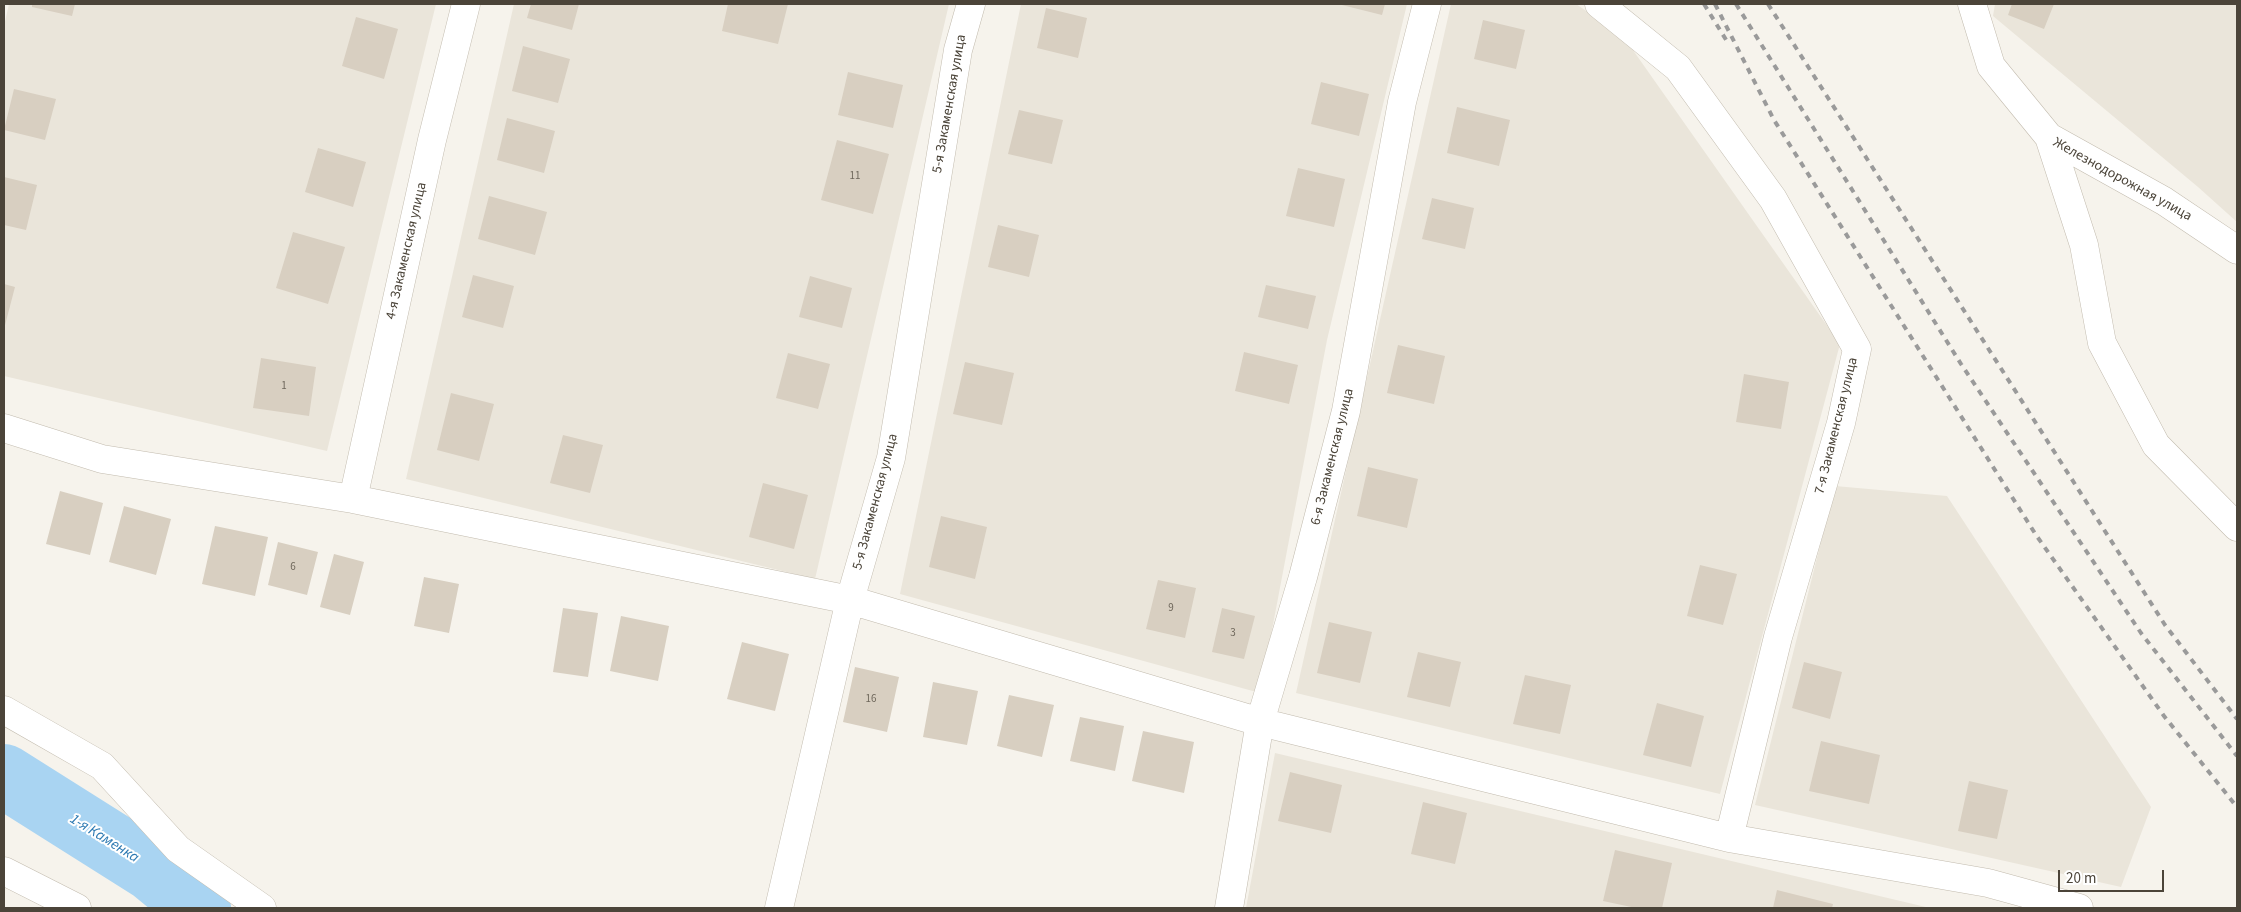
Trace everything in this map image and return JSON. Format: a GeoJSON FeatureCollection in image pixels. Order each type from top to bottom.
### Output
{"type":"FeatureCollection","features":[{"type":"Feature","properties":{"kind":"street","name":"4-я Закаменская улица"},"geometry":{"type":"LineString","coordinates":[[353,500],[432,140],[466,4]]}},
{"type":"Feature","properties":{"kind":"street","name":"5-я Закаменская улица"},"geometry":{"type":"LineString","coordinates":[[779,908],[850,600],[891,458],[958,50],[971,4]]}},
{"type":"Feature","properties":{"kind":"street","name":"6-я Закаменская улица"},"geometry":{"type":"LineString","coordinates":[[1229,908],[1260,722],[1303,577],[1346,411],[1402,102],[1427,4]]}},
{"type":"Feature","properties":{"kind":"street","name":"7-я Закаменская улица"},"geometry":{"type":"LineString","coordinates":[[1599,4],[1678,68],[1774,199],[1857,349],[1841,422],[1778,638],[1729,838]]}},
{"type":"Feature","properties":{"kind":"street"},"geometry":{"type":"LineString","coordinates":[[1972,4],[1991,66],[2049,137]]}},
{"type":"Feature","properties":{"kind":"street","name":"Железнодорожная улица"},"geometry":{"type":"LineString","coordinates":[[2049,137],[2164,200],[2237,250]]}},
{"type":"Feature","properties":{"kind":"street","name":"Железнодорожная улица"},"geometry":{"type":"LineString","coordinates":[[2049,137],[2084,245],[2102,343],[2156,445],[2237,527]]}},
{"type":"Feature","properties":{"kind":"street"},"geometry":{"type":"LineString","coordinates":[[4,428],[102,459],[353,500],[850,600],[1260,722],[1729,838],[1988,883],[2079,908]]}},
{"type":"Feature","properties":{"kind":"street"},"geometry":{"type":"LineString","coordinates":[[4,710],[102,766],[178,849],[262,908]]}},
{"type":"Feature","properties":{"kind":"street"},"geometry":{"type":"LineString","coordinates":[[4,871],[76,908]]}},
{"type":"Feature","properties":{"kind":"shaded area"},"geometry":{"type":"Polygon","coordinates":[[[9,4],[436,4],[327,451],[4,376],[4,26],[9,4]]]}},
{"type":"Feature","properties":{"kind":"shaded area"},"geometry":{"type":"Polygon","coordinates":[[[514,4],[949,4],[815,579],[406,479],[514,4]]]}},
{"type":"Feature","properties":{"kind":"shaded area"},"geometry":{"type":"Polygon","coordinates":[[[1021,4],[1407,4],[1327,340],[1260,693],[900,594],[1021,4]]]}},
{"type":"Feature","properties":{"kind":"shaded area"},"geometry":{"type":"Polygon","coordinates":[[[1451,4],[1576,4],[1623,36],[1840,344],[1720,794],[1296,693],[1451,4]]]}},
{"type":"Feature","properties":{"kind":"shaded area"},"geometry":{"type":"Polygon","coordinates":[[[1995,4],[2237,4],[2237,222],[2198,187],[1993,16],[1995,4]]]}},
{"type":"Feature","properties":{"kind":"shaded area"},"geometry":{"type":"Polygon","coordinates":[[[1835,486],[1947,496],[2151,807],[2121,887],[1755,805],[1835,486]]]}},
{"type":"Feature","properties":{"kind":"shaded area"},"geometry":{"type":"Polygon","coordinates":[[[1275,753],[1930,908],[1246,908],[1275,753]]]}},
{"type":"Feature","properties":{"kind":"building"},"geometry":{"type":"Polygon","coordinates":[[[32,4],[75,4],[72,16],[32,7],[32,4]]]}},
{"type":"Feature","properties":{"kind":"building"},"geometry":{"type":"Polygon","coordinates":[[[531,4],[579,4],[572,30],[527,18],[531,4]]]}},
{"type":"Feature","properties":{"kind":"building"},"geometry":{"type":"Polygon","coordinates":[[[728,4],[788,4],[778,44],[722,31],[728,4]]]}},
{"type":"Feature","properties":{"kind":"building"},"geometry":{"type":"Polygon","coordinates":[[[1338,4],[1385,4],[1382,15],[1338,4]]]}},
{"type":"Feature","properties":{"kind":"building"},"geometry":{"type":"Polygon","coordinates":[[[2012,4],[2054,4],[2044,29],[2008,15],[2012,4]]]}},
{"type":"Feature","properties":{"kind":"building"},"geometry":{"type":"Polygon","coordinates":[[[1046,8],[1087,18],[1078,58],[1037,48],[1046,8]]]}},
{"type":"Feature","properties":{"kind":"building"},"geometry":{"type":"Polygon","coordinates":[[[356,17],[398,29],[384,79],[342,66],[356,17]]]}},
{"type":"Feature","properties":{"kind":"building"},"geometry":{"type":"Polygon","coordinates":[[[1483,20],[1525,30],[1516,69],[1474,59],[1483,20]]]}},
{"type":"Feature","properties":{"kind":"building"},"geometry":{"type":"Polygon","coordinates":[[[523,46],[570,59],[558,103],[512,91],[523,46]]]}},
{"type":"Feature","properties":{"kind":"building"},"geometry":{"type":"Polygon","coordinates":[[[848,72],[903,85],[893,128],[838,115],[848,72]]]}},
{"type":"Feature","properties":{"kind":"building"},"geometry":{"type":"Polygon","coordinates":[[[1321,82],[1369,94],[1359,136],[1311,124],[1321,82]]]}},
{"type":"Feature","properties":{"kind":"building"},"geometry":{"type":"Polygon","coordinates":[[[14,89],[56,99],[45,140],[4,130],[14,89]]]}},
{"type":"Feature","properties":{"kind":"building"},"geometry":{"type":"Polygon","coordinates":[[[1457,107],[1510,120],[1499,166],[1447,153],[1457,107]]]}},
{"type":"Feature","properties":{"kind":"building"},"geometry":{"type":"Polygon","coordinates":[[[1019,110],[1063,120],[1052,164],[1008,154],[1019,110]]]}},
{"type":"Feature","properties":{"kind":"building"},"geometry":{"type":"Polygon","coordinates":[[[507,118],[555,131],[544,173],[497,160],[507,118]]]}},
{"type":"Feature","properties":{"kind":"building"},"geometry":{"type":"Polygon","coordinates":[[[837,140],[889,154],[873,214],[821,200],[837,140]]]}},
{"type":"Feature","properties":{"kind":"building"},"geometry":{"type":"Polygon","coordinates":[[[318,148],[366,162],[353,207],[305,192],[318,148]]]}},
{"type":"Feature","properties":{"kind":"building"},"geometry":{"type":"Polygon","coordinates":[[[1298,168],[1345,179],[1334,227],[1286,216],[1298,168]]]}},
{"type":"Feature","properties":{"kind":"building"},"geometry":{"type":"Polygon","coordinates":[[[4,177],[37,185],[26,230],[4,225],[4,177]]]}},
{"type":"Feature","properties":{"kind":"building"},"geometry":{"type":"Polygon","coordinates":[[[489,196],[547,212],[535,255],[478,239],[489,196]]]}},
{"type":"Feature","properties":{"kind":"building"},"geometry":{"type":"Polygon","coordinates":[[[1432,198],[1474,208],[1465,249],[1422,239],[1432,198]]]}},
{"type":"Feature","properties":{"kind":"building"},"geometry":{"type":"Polygon","coordinates":[[[998,225],[1039,235],[1029,277],[988,267],[998,225]]]}},
{"type":"Feature","properties":{"kind":"building"},"geometry":{"type":"Polygon","coordinates":[[[293,232],[345,247],[328,304],[276,288],[293,232]]]}},
{"type":"Feature","properties":{"kind":"building"},"geometry":{"type":"Polygon","coordinates":[[[473,275],[514,286],[503,328],[462,317],[473,275]]]}},
{"type":"Feature","properties":{"kind":"building"},"geometry":{"type":"Polygon","coordinates":[[[810,276],[852,288],[842,328],[799,317],[810,276]]]}},
{"type":"Feature","properties":{"kind":"building"},"geometry":{"type":"Polygon","coordinates":[[[4,284],[15,287],[4,329],[4,284]]]}},
{"type":"Feature","properties":{"kind":"building"},"geometry":{"type":"Polygon","coordinates":[[[1266,285],[1316,296],[1308,329],[1258,317],[1266,285]]]}},
{"type":"Feature","properties":{"kind":"building"},"geometry":{"type":"Polygon","coordinates":[[[1398,345],[1445,356],[1434,404],[1387,393],[1398,345]]]}},
{"type":"Feature","properties":{"kind":"building"},"geometry":{"type":"Polygon","coordinates":[[[1244,352],[1298,365],[1289,404],[1235,391],[1244,352]]]}},
{"type":"Feature","properties":{"kind":"building"},"geometry":{"type":"Polygon","coordinates":[[[788,353],[830,364],[818,409],[776,398],[788,353]]]}},
{"type":"Feature","properties":{"kind":"building"},"geometry":{"type":"Polygon","coordinates":[[[261,358],[316,367],[309,416],[253,408],[261,358]]]}},
{"type":"Feature","properties":{"kind":"building"},"geometry":{"type":"Polygon","coordinates":[[[965,362],[1014,373],[1002,425],[953,414],[965,362]]]}},
{"type":"Feature","properties":{"kind":"building"},"geometry":{"type":"Polygon","coordinates":[[[1744,374],[1789,382],[1781,429],[1736,422],[1744,374]]]}},
{"type":"Feature","properties":{"kind":"building"},"geometry":{"type":"Polygon","coordinates":[[[451,393],[494,404],[479,461],[437,450],[451,393]]]}},
{"type":"Feature","properties":{"kind":"building"},"geometry":{"type":"Polygon","coordinates":[[[563,435],[603,445],[590,493],[550,483],[563,435]]]}},
{"type":"Feature","properties":{"kind":"building"},"geometry":{"type":"Polygon","coordinates":[[[1368,467],[1418,479],[1407,528],[1357,516],[1368,467]]]}},
{"type":"Feature","properties":{"kind":"building"},"geometry":{"type":"Polygon","coordinates":[[[763,483],[808,495],[794,549],[749,537],[763,483]]]}},
{"type":"Feature","properties":{"kind":"building"},"geometry":{"type":"Polygon","coordinates":[[[60,491],[103,503],[90,555],[46,544],[60,491]]]}},
{"type":"Feature","properties":{"kind":"building"},"geometry":{"type":"Polygon","coordinates":[[[124,506],[171,519],[156,575],[109,562],[124,506]]]}},
{"type":"Feature","properties":{"kind":"building"},"geometry":{"type":"Polygon","coordinates":[[[941,516],[987,527],[975,579],[929,567],[941,516]]]}},
{"type":"Feature","properties":{"kind":"building"},"geometry":{"type":"Polygon","coordinates":[[[215,526],[268,537],[255,596],[202,584],[215,526]]]}},
{"type":"Feature","properties":{"kind":"building"},"geometry":{"type":"Polygon","coordinates":[[[278,542],[318,552],[307,595],[268,585],[278,542]]]}},
{"type":"Feature","properties":{"kind":"building"},"geometry":{"type":"Polygon","coordinates":[[[334,554],[364,562],[350,615],[320,607],[334,554]]]}},
{"type":"Feature","properties":{"kind":"building"},"geometry":{"type":"Polygon","coordinates":[[[1700,565],[1737,574],[1723,625],[1687,616],[1700,565]]]}},
{"type":"Feature","properties":{"kind":"building"},"geometry":{"type":"Polygon","coordinates":[[[424,577],[459,584],[449,633],[414,626],[424,577]]]}},
{"type":"Feature","properties":{"kind":"building"},"geometry":{"type":"Polygon","coordinates":[[[1158,580],[1196,588],[1185,638],[1146,629],[1158,580]]]}},
{"type":"Feature","properties":{"kind":"building"},"geometry":{"type":"Polygon","coordinates":[[[563,608],[598,613],[588,677],[553,672],[563,608]]]}},
{"type":"Feature","properties":{"kind":"building"},"geometry":{"type":"Polygon","coordinates":[[[1222,608],[1255,616],[1244,659],[1212,652],[1222,608]]]}},
{"type":"Feature","properties":{"kind":"building"},"geometry":{"type":"Polygon","coordinates":[[[621,616],[669,626],[658,681],[610,671],[621,616]]]}},
{"type":"Feature","properties":{"kind":"building"},"geometry":{"type":"Polygon","coordinates":[[[1329,622],[1372,632],[1360,683],[1317,673],[1329,622]]]}},
{"type":"Feature","properties":{"kind":"building"},"geometry":{"type":"Polygon","coordinates":[[[742,642],[789,654],[775,711],[727,699],[742,642]]]}},
{"type":"Feature","properties":{"kind":"building"},"geometry":{"type":"Polygon","coordinates":[[[1418,652],[1461,662],[1450,707],[1407,697],[1418,652]]]}},
{"type":"Feature","properties":{"kind":"building"},"geometry":{"type":"Polygon","coordinates":[[[1804,662],[1842,672],[1830,719],[1792,708],[1804,662]]]}},
{"type":"Feature","properties":{"kind":"building"},"geometry":{"type":"Polygon","coordinates":[[[855,667],[899,677],[887,732],[843,722],[855,667]]]}},
{"type":"Feature","properties":{"kind":"building"},"geometry":{"type":"Polygon","coordinates":[[[1525,675],[1571,685],[1560,734],[1513,724],[1525,675]]]}},
{"type":"Feature","properties":{"kind":"building"},"geometry":{"type":"Polygon","coordinates":[[[933,682],[978,691],[967,745],[923,737],[933,682]]]}},
{"type":"Feature","properties":{"kind":"building"},"geometry":{"type":"Polygon","coordinates":[[[1009,695],[1054,705],[1042,757],[997,746],[1009,695]]]}},
{"type":"Feature","properties":{"kind":"building"},"geometry":{"type":"Polygon","coordinates":[[[1657,703],[1704,716],[1691,767],[1643,755],[1657,703]]]}},
{"type":"Feature","properties":{"kind":"building"},"geometry":{"type":"Polygon","coordinates":[[[1080,717],[1124,726],[1115,771],[1070,761],[1080,717]]]}},
{"type":"Feature","properties":{"kind":"building"},"geometry":{"type":"Polygon","coordinates":[[[1143,731],[1194,742],[1184,793],[1132,781],[1143,731]]]}},
{"type":"Feature","properties":{"kind":"building"},"geometry":{"type":"Polygon","coordinates":[[[1821,741],[1880,755],[1869,804],[1809,791],[1821,741]]]}},
{"type":"Feature","properties":{"kind":"building"},"geometry":{"type":"Polygon","coordinates":[[[1290,772],[1342,785],[1331,833],[1278,821],[1290,772]]]}},
{"type":"Feature","properties":{"kind":"building"},"geometry":{"type":"Polygon","coordinates":[[[1969,781],[2008,790],[1997,839],[1958,831],[1969,781]]]}},
{"type":"Feature","properties":{"kind":"building"},"geometry":{"type":"Polygon","coordinates":[[[1423,802],[1467,813],[1455,864],[1411,854],[1423,802]]]}},
{"type":"Feature","properties":{"kind":"building"},"geometry":{"type":"Polygon","coordinates":[[[1615,850],[1672,863],[1662,908],[1636,908],[1603,901],[1615,850]]]}},
{"type":"Feature","properties":{"kind":"building"},"geometry":{"type":"Polygon","coordinates":[[[1777,890],[1833,904],[1832,908],[1773,908],[1777,890]]]}},
{"type":"Feature","properties":{"kind":"waterway","name":"1-я Каменка"},"geometry":{"type":"LineString","coordinates":[[4,776],[153,870],[199,908]]}},
{"type":"Feature","properties":{"kind":"railway"},"geometry":{"type":"LineString","coordinates":[[1704,4],[1728,43]]}},
{"type":"Feature","properties":{"kind":"railway"},"geometry":{"type":"LineString","coordinates":[[1715,4],[1774,120],[2036,535],[2164,716],[2237,807]]}},
{"type":"Feature","properties":{"kind":"railway"},"geometry":{"type":"LineString","coordinates":[[1736,4],[1961,364],[2141,633],[2237,756]]}},
{"type":"Feature","properties":{"kind":"railway"},"geometry":{"type":"LineString","coordinates":[[1768,4],[2165,625],[2237,719]]}}]}
